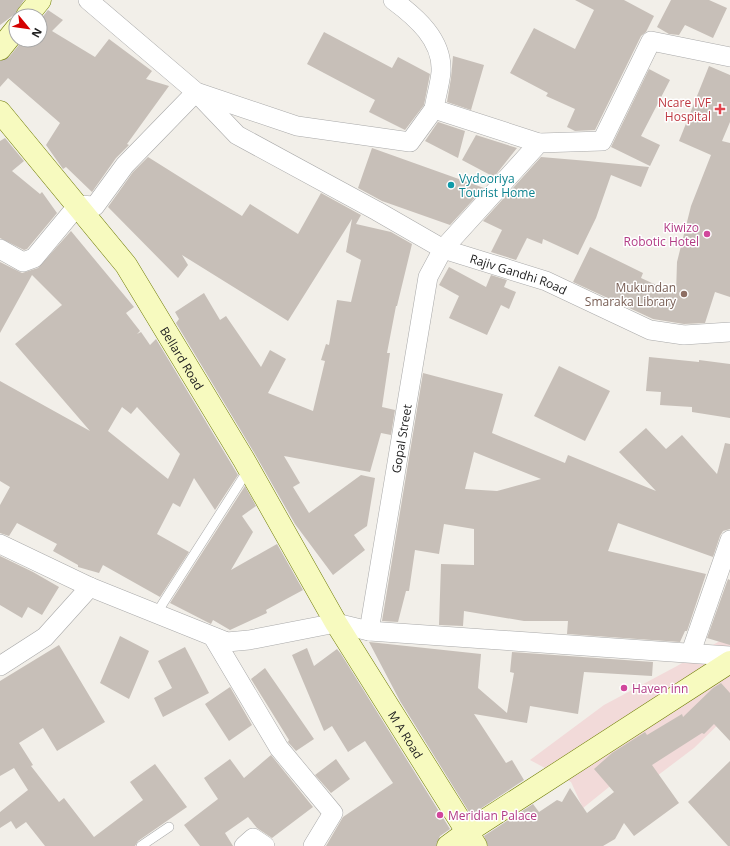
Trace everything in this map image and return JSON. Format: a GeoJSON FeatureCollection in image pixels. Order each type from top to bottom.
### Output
{"type":"FeatureCollection","features":[{"type":"Feature","properties":{"kind":"street"},"geometry":{"type":"LineString","coordinates":[[34,8],[40,0]]}},
{"type":"Feature","properties":{"kind":"street","name":"Rajiv Gandhi Road"},"geometry":{"type":"LineString","coordinates":[[88,0],[196,92],[237,135],[377,211],[443,249],[546,281],[650,330],[684,335],[730,332]]}},
{"type":"Feature","properties":{"kind":"street"},"geometry":{"type":"LineString","coordinates":[[0,249],[23,262],[34,258],[78,205],[95,206],[125,165],[196,92],[297,126],[410,142],[434,109],[441,70],[440,56],[436,44],[427,30],[393,0]]}},
{"type":"Feature","properties":{"kind":"street"},"geometry":{"type":"LineString","coordinates":[[0,49],[8,39]]}},
{"type":"Feature","properties":{"kind":"street"},"geometry":{"type":"LineString","coordinates":[[434,109],[539,143],[602,141],[652,41],[730,56]]}},
{"type":"Feature","properties":{"kind":"street","name":"Bellard Road"},"geometry":{"type":"LineString","coordinates":[[0,112],[126,264],[249,469],[336,623]]}},
{"type":"Feature","properties":{"kind":"street","name":"Gopal Street"},"geometry":{"type":"LineString","coordinates":[[369,631],[428,277],[443,249],[539,143]]}},
{"type":"Feature","properties":{"kind":"street"},"geometry":{"type":"LineString","coordinates":[[691,652],[730,540]]}},
{"type":"Feature","properties":{"kind":"street"},"geometry":{"type":"LineString","coordinates":[[0,544],[90,587],[227,642],[249,640],[336,623],[369,631],[691,652],[730,656]]}},
{"type":"Feature","properties":{"kind":"street"},"geometry":{"type":"LineString","coordinates":[[0,666],[45,637],[90,587]]}},
{"type":"Feature","properties":{"kind":"street","name":"M A Road"},"geometry":{"type":"LineString","coordinates":[[336,623],[471,839]]}},
{"type":"Feature","properties":{"kind":"street"},"geometry":{"type":"LineString","coordinates":[[213,637],[280,748],[333,813],[313,846]]}},
{"type":"Feature","properties":{"kind":"street"},"geometry":{"type":"LineString","coordinates":[[448,846],[471,839],[730,662]]}},
{"type":"Feature","properties":{"kind":"street"},"geometry":{"type":"LineString","coordinates":[[244,846],[253,838],[265,846]]}},
{"type":"Feature","properties":{"kind":"lane"},"geometry":{"type":"LineString","coordinates":[[156,614],[249,469]]}},
{"type":"Feature","properties":{"kind":"lane"},"geometry":{"type":"LineString","coordinates":[[141,846],[169,826]]}},
{"type":"Feature","properties":{"kind":"shaded area"},"geometry":{"type":"Polygon","coordinates":[[[730,635],[730,713],[694,748],[645,785],[614,783],[583,808],[571,782],[530,760],[604,705],[677,666],[730,635]]]}},
{"type":"Feature","properties":{"kind":"building"},"geometry":{"type":"Polygon","coordinates":[[[0,0],[24,0],[19,8],[8,8],[8,19],[0,25],[0,0]]]}},
{"type":"Feature","properties":{"kind":"building"},"geometry":{"type":"Polygon","coordinates":[[[575,0],[624,0],[654,16],[646,32],[641,36],[595,130],[575,131],[567,127],[575,109],[546,96],[548,93],[510,73],[534,28],[575,49],[594,10],[575,0]]]}},
{"type":"Feature","properties":{"kind":"building"},"geometry":{"type":"Polygon","coordinates":[[[671,0],[709,0],[727,8],[713,38],[685,25],[679,35],[669,34],[657,27],[671,0]]]}},
{"type":"Feature","properties":{"kind":"building"},"geometry":{"type":"Polygon","coordinates":[[[48,10],[63,20],[52,31],[95,57],[109,39],[152,71],[146,79],[169,86],[127,144],[129,145],[116,158],[92,192],[66,167],[63,169],[46,145],[60,123],[8,78],[0,87],[0,61],[9,57],[16,48],[48,48],[48,10]]]}},
{"type":"Feature","properties":{"kind":"building"},"geometry":{"type":"Polygon","coordinates":[[[324,32],[392,68],[398,57],[430,74],[424,105],[405,130],[369,112],[375,100],[307,64],[324,32]]]}},
{"type":"Feature","properties":{"kind":"building"},"geometry":{"type":"Polygon","coordinates":[[[453,56],[484,65],[471,110],[447,102],[453,56]]]}},
{"type":"Feature","properties":{"kind":"building"},"geometry":{"type":"Polygon","coordinates":[[[709,66],[730,75],[730,122],[722,141],[730,143],[730,297],[715,292],[705,323],[684,324],[653,319],[573,282],[590,247],[643,273],[641,278],[676,294],[677,262],[691,206],[711,155],[679,141],[709,66]]]}},
{"type":"Feature","properties":{"kind":"building"},"geometry":{"type":"Polygon","coordinates":[[[649,69],[670,80],[641,136],[660,145],[650,166],[611,147],[649,69]]]}},
{"type":"Feature","properties":{"kind":"building"},"geometry":{"type":"Polygon","coordinates":[[[438,122],[465,131],[458,158],[425,141],[438,122]]]}},
{"type":"Feature","properties":{"kind":"building"},"geometry":{"type":"Polygon","coordinates":[[[476,135],[517,148],[494,177],[462,160],[476,135]]]}},
{"type":"Feature","properties":{"kind":"building"},"geometry":{"type":"Polygon","coordinates":[[[5,138],[24,161],[12,171],[40,194],[42,192],[57,213],[27,249],[24,250],[0,238],[0,141],[5,138]]]}},
{"type":"Feature","properties":{"kind":"building"},"geometry":{"type":"Polygon","coordinates":[[[372,148],[484,188],[450,225],[382,201],[358,188],[372,148]]]}},
{"type":"Feature","properties":{"kind":"building"},"geometry":{"type":"Polygon","coordinates":[[[148,157],[242,216],[250,204],[298,234],[321,193],[361,215],[356,224],[391,232],[412,244],[396,306],[387,353],[390,353],[382,407],[395,410],[391,435],[381,433],[370,472],[284,456],[300,483],[293,487],[309,513],[361,475],[375,478],[367,526],[354,535],[365,550],[333,575],[295,524],[255,454],[176,323],[179,319],[175,312],[204,293],[220,320],[226,316],[261,367],[270,350],[286,359],[268,393],[313,411],[325,361],[321,360],[326,344],[329,345],[337,300],[351,302],[361,260],[346,252],[352,219],[288,321],[182,255],[188,265],[178,278],[108,207],[133,172],[148,157]]]}},
{"type":"Feature","properties":{"kind":"building"},"geometry":{"type":"Polygon","coordinates":[[[541,157],[649,167],[641,187],[611,175],[596,218],[578,255],[543,239],[542,244],[527,238],[516,260],[491,252],[502,230],[483,221],[541,157]]]}},
{"type":"Feature","properties":{"kind":"building"},"geometry":{"type":"Polygon","coordinates":[[[71,231],[134,307],[126,313],[140,331],[137,334],[141,332],[150,345],[156,339],[238,475],[215,510],[194,478],[180,507],[173,503],[157,534],[189,552],[160,597],[103,565],[99,573],[78,567],[78,565],[53,551],[57,544],[17,523],[9,536],[0,533],[0,505],[10,487],[0,481],[0,381],[90,431],[15,344],[62,305],[32,275],[0,333],[0,262],[22,273],[38,268],[71,231]],[[122,407],[108,431],[168,479],[180,454],[137,407],[131,414],[122,407]]]}},
{"type":"Feature","properties":{"kind":"building"},"geometry":{"type":"Polygon","coordinates":[[[449,267],[486,287],[491,275],[507,280],[504,287],[516,292],[509,309],[501,305],[487,335],[449,318],[459,296],[439,285],[449,267]]]}},
{"type":"Feature","properties":{"kind":"building"},"geometry":{"type":"Polygon","coordinates":[[[649,357],[699,362],[699,360],[730,364],[730,418],[692,412],[692,407],[660,405],[661,392],[646,391],[649,357]]]}},
{"type":"Feature","properties":{"kind":"building"},"geometry":{"type":"Polygon","coordinates":[[[559,366],[610,391],[585,441],[534,416],[559,366]]]}},
{"type":"Feature","properties":{"kind":"building"},"geometry":{"type":"Polygon","coordinates":[[[423,373],[503,394],[492,433],[565,463],[568,455],[656,491],[619,452],[646,428],[666,449],[682,435],[717,474],[725,443],[730,444],[730,529],[723,531],[713,557],[618,523],[608,551],[706,574],[687,631],[685,631],[680,642],[567,634],[568,621],[524,621],[464,611],[463,626],[439,625],[441,564],[474,565],[474,529],[444,524],[439,554],[415,550],[409,591],[406,591],[398,622],[382,621],[423,373]],[[474,452],[465,489],[497,491],[541,479],[474,452]]]}},
{"type":"Feature","properties":{"kind":"building"},"geometry":{"type":"Polygon","coordinates":[[[245,486],[256,506],[242,516],[253,532],[231,570],[277,544],[303,590],[266,610],[267,613],[230,630],[213,620],[211,624],[170,603],[245,486]]]}},
{"type":"Feature","properties":{"kind":"building"},"geometry":{"type":"Polygon","coordinates":[[[0,556],[59,587],[42,615],[28,607],[22,618],[0,605],[0,556]]]}},
{"type":"Feature","properties":{"kind":"building"},"geometry":{"type":"Polygon","coordinates":[[[728,579],[730,580],[730,645],[707,638],[728,579]]]}},
{"type":"Feature","properties":{"kind":"building"},"geometry":{"type":"Polygon","coordinates":[[[120,636],[149,651],[129,699],[100,683],[120,636]]]}},
{"type":"Feature","properties":{"kind":"building"},"geometry":{"type":"Polygon","coordinates":[[[369,642],[481,654],[478,688],[507,713],[514,673],[510,672],[512,652],[653,662],[652,676],[584,672],[578,714],[530,706],[527,723],[474,714],[506,763],[512,760],[524,780],[471,815],[400,701],[369,642]]]}},
{"type":"Feature","properties":{"kind":"building"},"geometry":{"type":"Polygon","coordinates":[[[59,645],[105,722],[57,751],[43,728],[19,743],[33,765],[31,766],[59,802],[64,798],[94,837],[143,800],[130,782],[155,764],[187,807],[138,841],[135,846],[45,846],[26,822],[16,829],[11,821],[0,828],[0,812],[28,790],[14,768],[0,776],[0,681],[59,645]]]}},
{"type":"Feature","properties":{"kind":"building"},"geometry":{"type":"Polygon","coordinates":[[[185,647],[209,693],[163,717],[154,698],[172,688],[158,661],[185,647]]]}},
{"type":"Feature","properties":{"kind":"building"},"geometry":{"type":"Polygon","coordinates":[[[307,648],[314,666],[337,649],[341,654],[450,829],[440,836],[436,846],[326,846],[343,817],[393,783],[365,741],[348,752],[332,726],[324,731],[292,655],[307,648]]]}},
{"type":"Feature","properties":{"kind":"building"},"geometry":{"type":"Polygon","coordinates":[[[265,668],[314,739],[296,751],[288,742],[289,740],[251,679],[265,668]]]}},
{"type":"Feature","properties":{"kind":"building"},"geometry":{"type":"Polygon","coordinates":[[[721,683],[730,693],[730,741],[714,724],[704,734],[702,733],[652,765],[679,803],[634,836],[624,823],[615,839],[603,846],[488,846],[484,836],[533,804],[539,812],[557,800],[562,802],[570,788],[587,813],[614,792],[594,769],[612,753],[645,732],[647,735],[682,714],[683,717],[713,688],[721,683]]]}},
{"type":"Feature","properties":{"kind":"building"},"geometry":{"type":"Polygon","coordinates":[[[230,687],[252,725],[229,741],[205,704],[230,687]]]}},
{"type":"Feature","properties":{"kind":"building"},"geometry":{"type":"Polygon","coordinates":[[[271,755],[313,807],[272,838],[257,828],[248,817],[225,833],[233,846],[200,846],[184,825],[218,799],[204,778],[230,759],[244,778],[271,755]]]}},
{"type":"Feature","properties":{"kind":"building"},"geometry":{"type":"Polygon","coordinates":[[[336,759],[350,779],[331,793],[315,775],[336,759]]]}},
{"type":"Feature","properties":{"kind":"building"},"geometry":{"type":"Polygon","coordinates":[[[730,761],[730,846],[728,846],[688,802],[730,761]]]}},
{"type":"Feature","properties":{"kind":"place","name":"Ncare IVF Hospital"},"geometry":{"type":"Point","coordinates":[720,109]}},
{"type":"Feature","properties":{"kind":"place","name":"Vydooriya Tourist Home"},"geometry":{"type":"Point","coordinates":[451,185]}},
{"type":"Feature","properties":{"kind":"place","name":"Kiwizo Robotic Hotel"},"geometry":{"type":"Point","coordinates":[707,234]}},
{"type":"Feature","properties":{"kind":"place","name":"Mukundan Smaraka Library"},"geometry":{"type":"Point","coordinates":[684,294]}},
{"type":"Feature","properties":{"kind":"place","name":"Haven inn"},"geometry":{"type":"Point","coordinates":[624,688]}},
{"type":"Feature","properties":{"kind":"place","name":"Meridian Palace"},"geometry":{"type":"Point","coordinates":[440,815]}}]}
